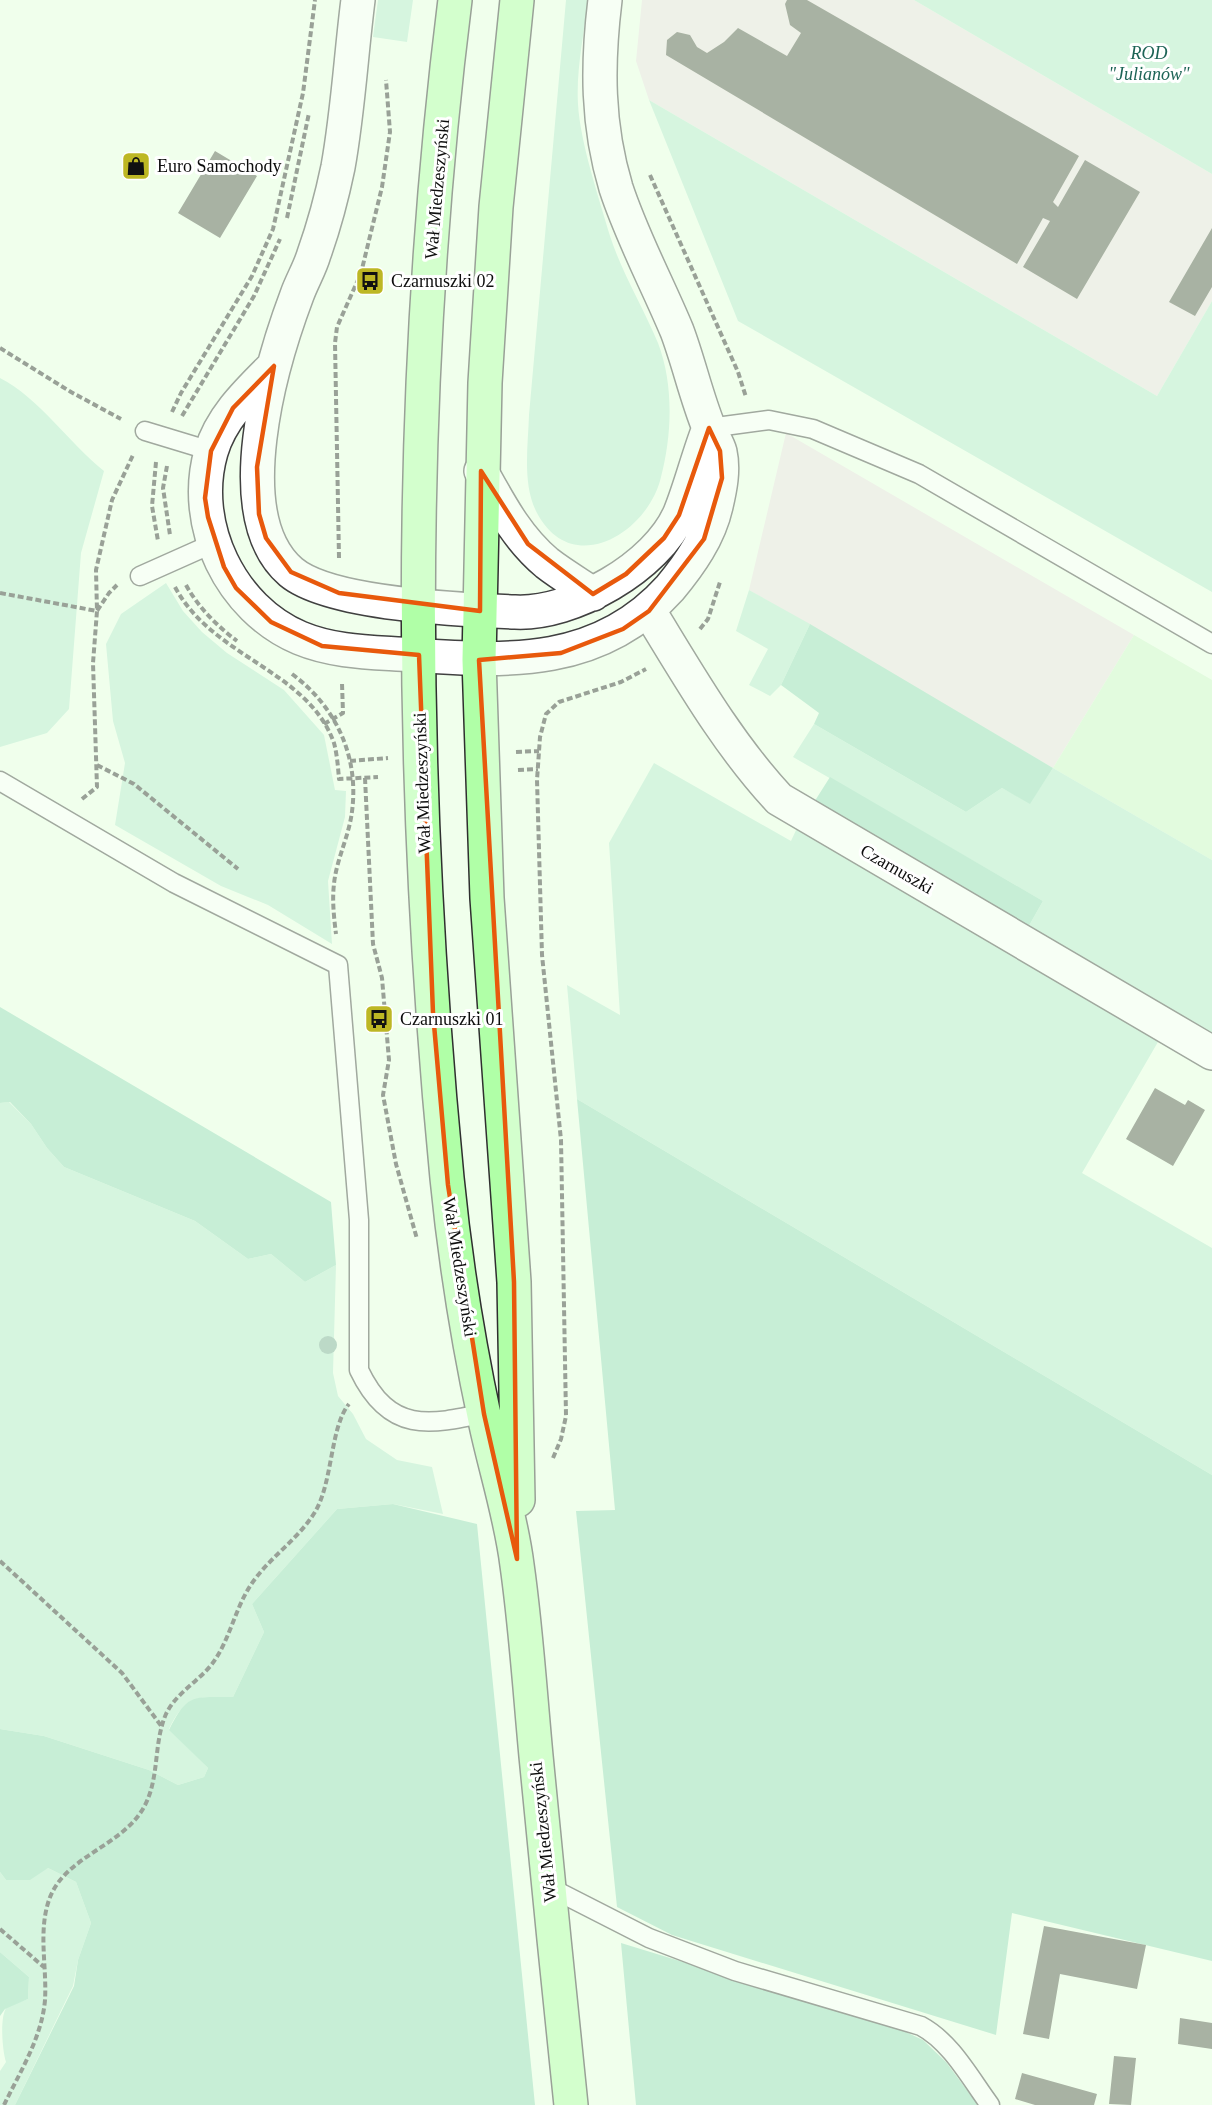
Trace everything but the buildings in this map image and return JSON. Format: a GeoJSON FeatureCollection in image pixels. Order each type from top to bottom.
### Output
{"type":"FeatureCollection","features":[{"type":"Feature","properties":{"kind":"main road","name":"Wał Miedzeszyński"},"geometry":{"type":"LineString","coordinates":[[455,0],[442,118],[426,322],[418,606],[421,788],[435,1036],[448,1185],[484,1414],[517,1559]]}},
{"type":"Feature","properties":{"kind":"main road","name":"Wał Miedzeszyński"},"geometry":{"type":"LineString","coordinates":[[517,0],[496,207],[482,471],[479,660],[488,898],[514,1282],[517,1559],[570,2105]]}},
{"type":"Feature","properties":{"kind":"street"},"geometry":{"type":"LineString","coordinates":[[358,0],[338,167],[321,234],[297,296],[274,366],[257,467],[256,493],[259,514],[266,537],[278,558],[291,572],[320,589],[418,606],[532,613],[593,594],[626,574],[664,538],[679,515],[709,428]]}},
{"type":"Feature","properties":{"kind":"street"},"geometry":{"type":"LineString","coordinates":[[274,366],[233,408],[211,451],[205,498],[214,543],[224,567],[236,588],[258,612],[297,637],[340,650],[479,660],[561,653],[623,629],[649,611],[682,574],[704,539],[715,510],[722,478],[720,451],[709,428],[696,383],[628,219],[611,168],[600,115],[598,86],[604,0]]}},
{"type":"Feature","properties":{"kind":"street"},"geometry":{"type":"LineString","coordinates":[[482,471],[510,523],[528,544],[547,563],[593,594]]}},
{"type":"Feature","properties":{"kind":"street","name":"Czarnuszki"},"geometry":{"type":"LineString","coordinates":[[649,611],[728,734],[757,774],[779,799],[1212,1053]]}},
{"type":"Feature","properties":{"kind":"lane"},"geometry":{"type":"LineString","coordinates":[[709,428],[769,420],[813,429],[919,474],[1212,644]]}},
{"type":"Feature","properties":{"kind":"lane"},"geometry":{"type":"LineString","coordinates":[[145,431],[211,451]]}},
{"type":"Feature","properties":{"kind":"lane"},"geometry":{"type":"LineString","coordinates":[[140,576],[214,543]]}},
{"type":"Feature","properties":{"kind":"lane"},"geometry":{"type":"LineString","coordinates":[[0,781],[174,883],[338,964],[359,1220],[359,1370],[369,1389],[382,1403],[413,1422],[442,1422],[516,1407]]}},
{"type":"Feature","properties":{"kind":"lane"},"geometry":{"type":"LineString","coordinates":[[549,1887],[649,1938],[735,1971],[921,2026],[936,2034],[945,2043],[990,2105]]}},
{"type":"Feature","properties":{"kind":"path"},"geometry":{"type":"LineString","coordinates":[[310,39],[379,51],[386,82],[390,132],[382,188],[361,273],[337,327],[335,343],[339,593]]}},
{"type":"Feature","properties":{"kind":"path"},"geometry":{"type":"LineString","coordinates":[[647,168],[738,372],[750,424]]}},
{"type":"Feature","properties":{"kind":"path"},"geometry":{"type":"LineString","coordinates":[[0,348],[71,392],[145,431],[112,500],[96,570],[97,611],[93,663],[97,787],[57,816]]}},
{"type":"Feature","properties":{"kind":"path"},"geometry":{"type":"LineString","coordinates":[[549,1468],[561,1439],[566,1416],[561,1140],[542,954],[538,769],[540,737],[546,714],[559,702],[621,682],[675,653],[694,637],[708,619],[722,577]]}},
{"type":"Feature","properties":{"kind":"path"},"geometry":{"type":"LineString","coordinates":[[0,593],[97,611]]}},
{"type":"Feature","properties":{"kind":"path"},"geometry":{"type":"LineString","coordinates":[[324,724],[343,713],[340,650]]}},
{"type":"Feature","properties":{"kind":"path"},"geometry":{"type":"LineString","coordinates":[[298,692],[324,724],[334,743],[339,779],[378,777]]}},
{"type":"Feature","properties":{"kind":"path"},"geometry":{"type":"LineString","coordinates":[[97,765],[134,784],[238,869]]}},
{"type":"Feature","properties":{"kind":"path"},"geometry":{"type":"LineString","coordinates":[[509,771],[538,769]]}},
{"type":"Feature","properties":{"kind":"path"},"geometry":{"type":"LineString","coordinates":[[365,778],[373,944],[382,978],[389,1060],[383,1095],[396,1164],[417,1241]]}},
{"type":"Feature","properties":{"kind":"path"},"geometry":{"type":"LineString","coordinates":[[4,2105],[36,2038],[45,2003],[44,1923],[49,1900],[57,1883],[70,1869],[114,1840],[130,1826],[144,1807],[153,1783],[162,1727],[167,1713],[178,1697],[201,1678],[214,1662],[242,1600],[254,1580],[299,1534],[315,1512],[325,1491],[340,1422],[347,1406]]}},
{"type":"Feature","properties":{"kind":"path"},"geometry":{"type":"LineString","coordinates":[[0,1561],[122,1672],[162,1727]]}},
{"type":"Feature","properties":{"kind":"path"},"geometry":{"type":"LineString","coordinates":[[0,1929],[46,1968]]}},
{"type":"Feature","properties":{"kind":"highlighted area"},"geometry":{"type":"Polygon","coordinates":[[[274,366],[257,467],[259,514],[266,538],[291,572],[339,593],[480,611],[481,471],[528,544],[593,594],[626,574],[664,538],[679,515],[709,428],[720,451],[722,478],[704,539],[649,611],[623,629],[561,653],[479,660],[514,1282],[517,1559],[484,1414],[448,1185],[433,1013],[419,655],[322,646],[271,622],[236,588],[224,567],[208,517],[205,498],[211,451],[233,408],[274,366]]]}},
{"type":"Feature","properties":{"kind":"shaded area"},"geometry":{"type":"Polygon","coordinates":[[[642,0],[914,0],[1212,174],[1212,301],[1157,396],[649,100],[636,61],[642,0]]]}},
{"type":"Feature","properties":{"kind":"shaded area"},"geometry":{"type":"Polygon","coordinates":[[[786,433],[1134,635],[1053,768],[749,590],[786,433]]]}},
{"type":"Feature","properties":{"kind":"green space"},"geometry":{"type":"Polygon","coordinates":[[[378,0],[413,0],[407,42],[373,37],[378,0]]]}},
{"type":"Feature","properties":{"kind":"green space"},"geometry":{"type":"Polygon","coordinates":[[[566,0],[588,0],[578,78],[579,119],[582,135],[615,250],[658,343],[667,376],[670,410],[665,461],[653,497],[641,516],[625,530],[607,541],[588,545],[569,543],[552,533],[532,502],[527,465],[529,415],[566,0]]]}},
{"type":"Feature","properties":{"kind":"green space","name":"ROD \"Julianów\""},"geometry":{"type":"Polygon","coordinates":[[[914,0],[1212,0],[1212,174],[914,0]]]}},
{"type":"Feature","properties":{"kind":"green space"},"geometry":{"type":"Polygon","coordinates":[[[649,100],[1157,396],[1212,301],[1212,592],[738,321],[649,100]]]}},
{"type":"Feature","properties":{"kind":"green space"},"geometry":{"type":"Polygon","coordinates":[[[0,378],[28,397],[104,471],[81,553],[69,709],[47,733],[0,747],[0,378]]]}},
{"type":"Feature","properties":{"kind":"green space"},"geometry":{"type":"Polygon","coordinates":[[[166,583],[183,611],[202,632],[227,653],[284,690],[324,735],[335,790],[346,791],[345,817],[328,881],[332,944],[268,905],[221,886],[115,825],[125,763],[113,721],[106,644],[121,614],[166,583]]]}},
{"type":"Feature","properties":{"kind":"green space"},"geometry":{"type":"Polygon","coordinates":[[[749,590],[810,624],[781,685],[770,696],[749,685],[768,649],[736,631],[749,590]]]}},
{"type":"Feature","properties":{"kind":"green space"},"geometry":{"type":"Polygon","coordinates":[[[810,624],[1053,768],[1030,804],[1002,788],[966,812],[814,724],[819,713],[781,685],[810,624]]]}},
{"type":"Feature","properties":{"kind":"green space"},"geometry":{"type":"Polygon","coordinates":[[[1134,635],[1212,680],[1212,860],[1053,768],[1134,635]]]}},
{"type":"Feature","properties":{"kind":"green space"},"geometry":{"type":"Polygon","coordinates":[[[814,724],[966,812],[1002,788],[1030,803],[1053,768],[1212,860],[1212,1039],[1026,931],[1043,901],[793,757],[814,724]]]}},
{"type":"Feature","properties":{"kind":"green space"},"geometry":{"type":"Polygon","coordinates":[[[654,763],[791,841],[797,828],[1162,1035],[1082,1173],[1212,1248],[1212,1475],[577,1099],[567,985],[620,1015],[609,843],[654,763]]]}},
{"type":"Feature","properties":{"kind":"green space"},"geometry":{"type":"Polygon","coordinates":[[[830,777],[1043,901],[1026,931],[811,807],[830,777]]]}},
{"type":"Feature","properties":{"kind":"green space"},"geometry":{"type":"Polygon","coordinates":[[[0,1007],[331,1202],[336,1265],[305,1282],[271,1254],[248,1259],[195,1221],[64,1167],[47,1148],[31,1124],[10,1102],[0,1103],[0,1007]]]}},
{"type":"Feature","properties":{"kind":"green space"},"geometry":{"type":"Polygon","coordinates":[[[577,1099],[1212,1475],[1212,1961],[1012,1913],[996,2035],[672,1935],[617,1907],[576,1511],[615,1510],[577,1099]]]}},
{"type":"Feature","properties":{"kind":"green space"},"geometry":{"type":"Polygon","coordinates":[[[9,1102],[31,1124],[47,1148],[64,1167],[195,1221],[248,1259],[271,1254],[305,1282],[336,1265],[333,1373],[338,1396],[353,1414],[366,1439],[397,1460],[432,1467],[443,1514],[393,1504],[337,1509],[252,1604],[264,1632],[233,1697],[201,1698],[187,1703],[169,1729],[208,1768],[204,1777],[178,1785],[149,1770],[44,1736],[0,1729],[0,1103],[9,1102]]]}},
{"type":"Feature","properties":{"kind":"green space"},"geometry":{"type":"Polygon","coordinates":[[[393,1504],[477,1524],[535,2105],[15,2105],[74,1986],[78,1960],[91,1923],[76,1882],[48,1868],[30,1880],[6,1880],[0,1872],[0,1729],[44,1736],[149,1770],[178,1785],[204,1777],[208,1768],[169,1730],[182,1709],[194,1699],[233,1697],[264,1632],[252,1604],[337,1509],[393,1504]]]}},
{"type":"Feature","properties":{"kind":"green space"},"geometry":{"type":"Polygon","coordinates":[[[48,1868],[76,1882],[91,1923],[78,1960],[73,1986],[15,2105],[0,2105],[0,2071],[6,2062],[2,2034],[4,2013],[6,2008],[28,1999],[29,1977],[0,1952],[0,1872],[6,1880],[48,1868]]]}},
{"type":"Feature","properties":{"kind":"green space"},"geometry":{"type":"Polygon","coordinates":[[[621,1943],[893,2026],[923,2040],[946,2062],[978,2105],[636,2105],[621,1943]]]}},
{"type":"Feature","properties":{"kind":"green space"},"geometry":{"type":"Polygon","coordinates":[[[0,1952],[29,1977],[28,1999],[5,2009],[0,2016],[0,1952]]]}},
{"type":"Feature","properties":{"kind":"place","name":"Euro Samochody"},"geometry":{"type":"Point","coordinates":[136,166]}},
{"type":"Feature","properties":{"kind":"place","name":"Czarnuszki 02"},"geometry":{"type":"Point","coordinates":[370,281]}},
{"type":"Feature","properties":{"kind":"place","name":"Czarnuszki 01"},"geometry":{"type":"Point","coordinates":[379,1019]}}]}
